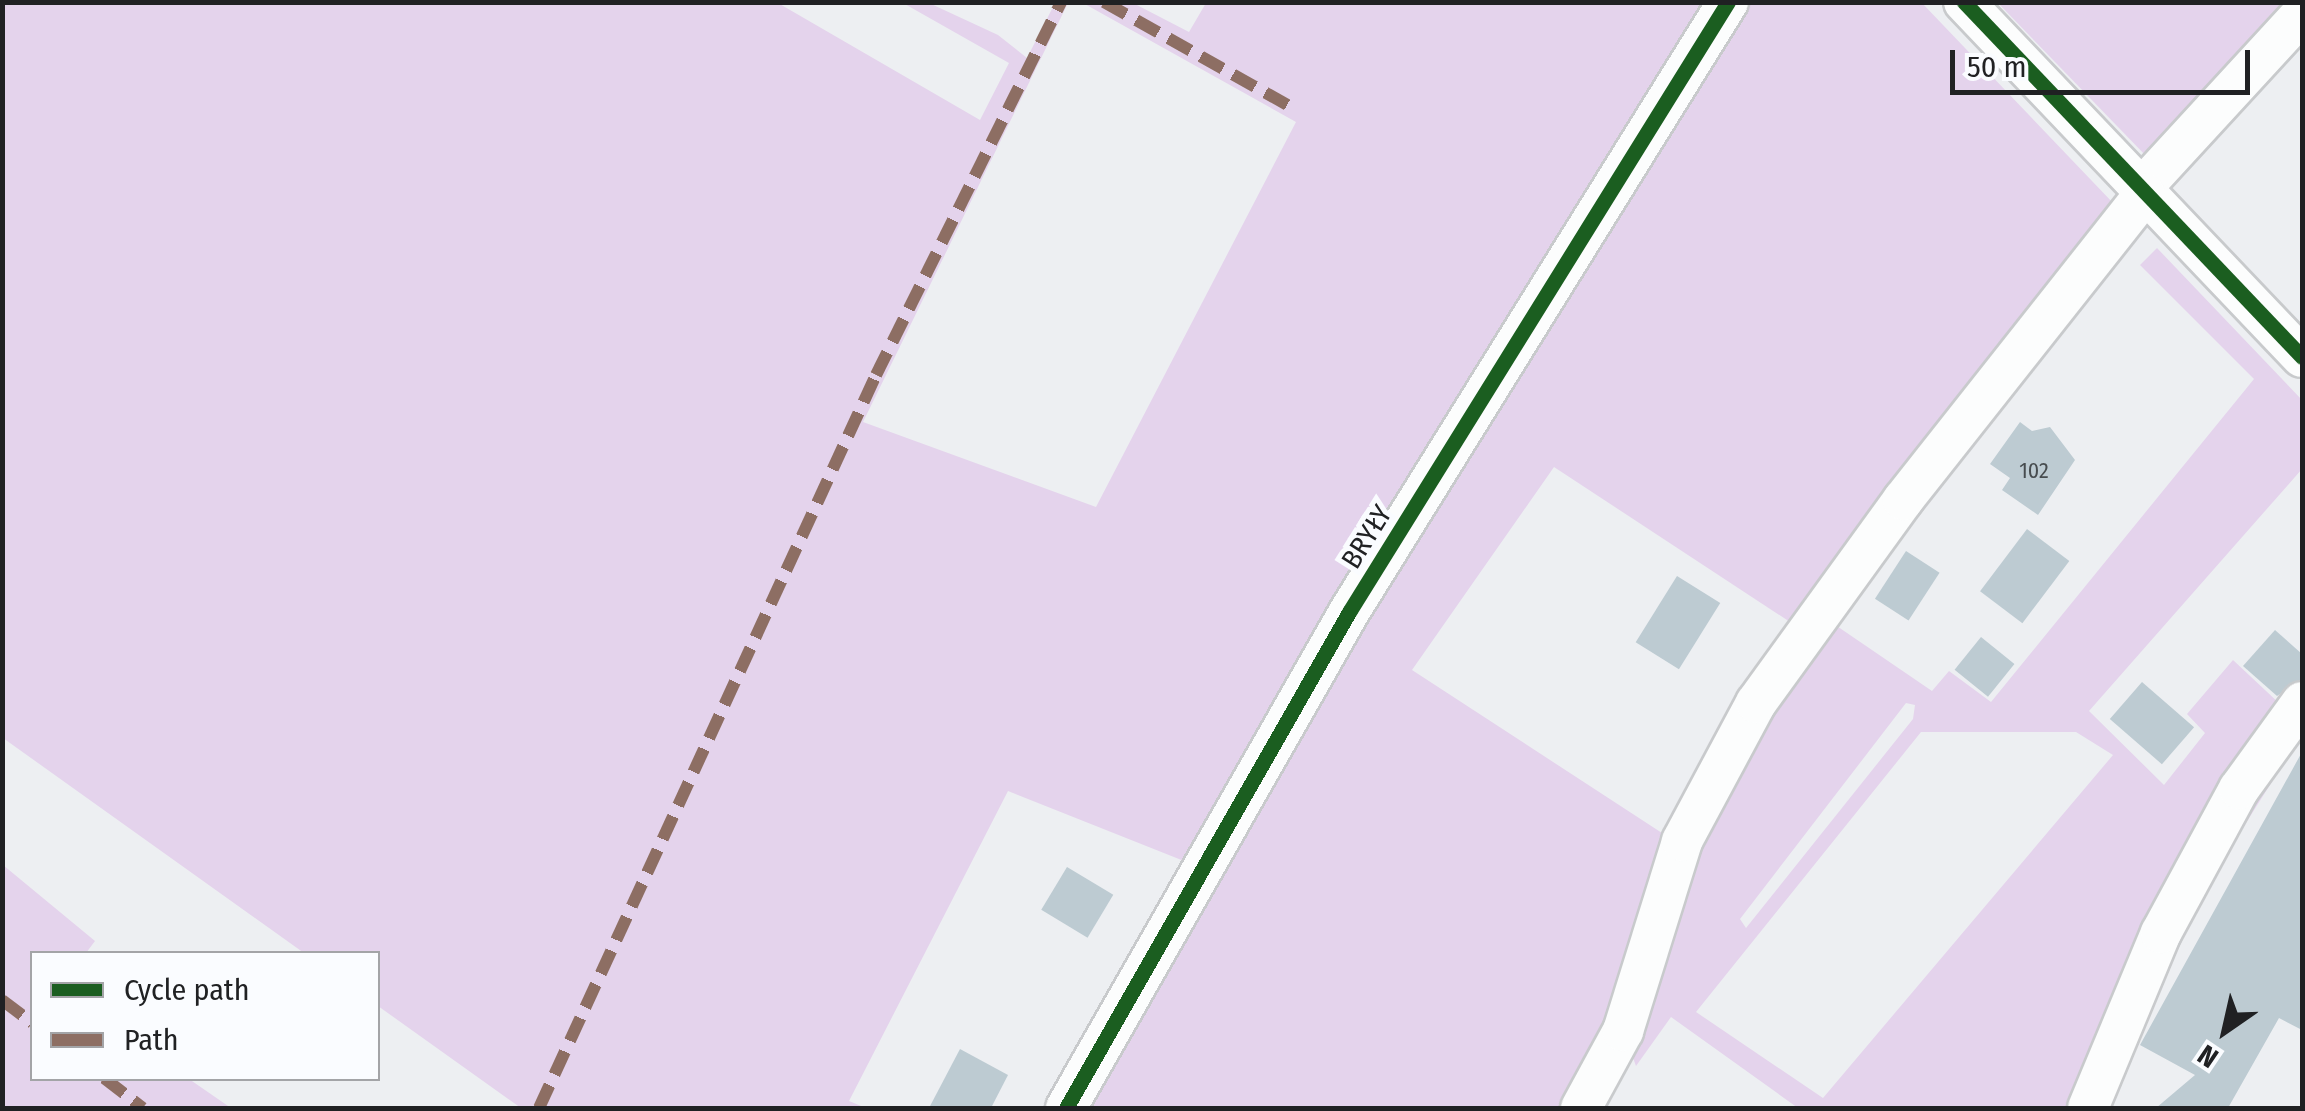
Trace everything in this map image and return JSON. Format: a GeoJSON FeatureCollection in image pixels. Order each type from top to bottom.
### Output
{"type":"FeatureCollection","features":[{"type":"Feature","properties":{"kind":"street","name":"BRYŁY"},"geometry":{"type":"LineString","coordinates":[[1066,1108],[1349,612],[1728,2]]}},
{"type":"Feature","properties":{"kind":"street"},"geometry":{"type":"LineString","coordinates":[[1964,2],[2302,358]]}},
{"type":"Feature","properties":{"kind":"street"},"geometry":{"type":"LineString","coordinates":[[1581,1108],[1623,1031],[1682,840],[1756,703],[1914,486],[2143,192],[2302,14]]}},
{"type":"Feature","properties":{"kind":"street"},"geometry":{"type":"LineString","coordinates":[[2088,1108],[2161,933],[2238,788],[2302,702]]}},
{"type":"Feature","properties":{"kind":"shaded area"},"geometry":{"type":"Polygon","coordinates":[[[3,3],[778,3],[980,120],[1009,63],[903,3],[929,3],[998,35],[1027,58],[1055,3],[1068,3],[863,422],[1096,507],[1296,122],[1083,3],[1133,3],[1189,32],[1206,3],[1718,3],[1189,863],[1008,791],[849,1101],[866,1108],[521,1108],[380,1007],[380,951],[301,951],[3,738],[3,3]]]}},
{"type":"Feature","properties":{"kind":"shaded area"},"geometry":{"type":"Polygon","coordinates":[[[1738,3],[1922,3],[2114,204],[1790,622],[1554,467],[1412,670],[1662,833],[1719,725],[1734,725],[1626,993],[1569,1108],[1076,1108],[1738,3]]]}},
{"type":"Feature","properties":{"kind":"shaded area"},"geometry":{"type":"Polygon","coordinates":[[[1998,3],[2293,3],[2149,159],[1998,3]]]}},
{"type":"Feature","properties":{"kind":"shaded area"},"geometry":{"type":"Polygon","coordinates":[[[2157,248],[2302,400],[2302,469],[2089,711],[2164,785],[2205,733],[2187,714],[2233,660],[2281,705],[2302,679],[2302,734],[2232,845],[2212,832],[2078,1108],[1798,1108],[1671,1017],[1636,1066],[1628,1044],[1685,861],[1828,620],[1932,691],[1949,671],[1991,702],[2254,379],[2140,265],[2157,248]],[[1906,703],[1740,919],[1746,928],[1913,719],[1915,705],[1906,703]],[[1921,732],[1696,1012],[1823,1098],[2113,755],[2076,732],[1921,732]]]}},
{"type":"Feature","properties":{"kind":"shaded area"},"geometry":{"type":"Polygon","coordinates":[[[3,865],[95,941],[88,951],[30,951],[30,1081],[192,1081],[231,1108],[3,1108],[3,865]]]}},
{"type":"Feature","properties":{"kind":"building"},"geometry":{"type":"Polygon","coordinates":[[[2020,422],[2032,431],[2050,427],[2075,460],[2038,515],[2002,490],[2010,478],[1990,464],[2020,422]]]}},
{"type":"Feature","properties":{"kind":"building"},"geometry":{"type":"Polygon","coordinates":[[[2027,529],[2069,561],[2022,623],[1980,591],[2027,529]]]}},
{"type":"Feature","properties":{"kind":"building"},"geometry":{"type":"Polygon","coordinates":[[[1906,551],[1940,573],[1909,621],[1875,599],[1906,551]]]}},
{"type":"Feature","properties":{"kind":"building"},"geometry":{"type":"Polygon","coordinates":[[[1677,576],[1720,603],[1679,669],[1636,642],[1677,576]]]}},
{"type":"Feature","properties":{"kind":"building"},"geometry":{"type":"Polygon","coordinates":[[[2275,630],[2302,654],[2302,679],[2277,696],[2243,666],[2275,630]]]}},
{"type":"Feature","properties":{"kind":"building"},"geometry":{"type":"Polygon","coordinates":[[[1981,637],[2014,664],[1988,697],[1955,670],[1981,637]]]}},
{"type":"Feature","properties":{"kind":"building"},"geometry":{"type":"Polygon","coordinates":[[[2142,682],[2194,727],[2162,764],[2110,719],[2142,682]]]}},
{"type":"Feature","properties":{"kind":"building"},"geometry":{"type":"Polygon","coordinates":[[[2302,752],[2302,1030],[2279,1018],[2228,1108],[2156,1108],[2195,1075],[2140,1045],[2302,752]]]}},
{"type":"Feature","properties":{"kind":"building"},"geometry":{"type":"Polygon","coordinates":[[[1067,867],[1113,895],[1088,938],[1041,910],[1067,867]]]}},
{"type":"Feature","properties":{"kind":"building"},"geometry":{"type":"Polygon","coordinates":[[[960,1049],[1008,1075],[991,1108],[929,1108],[960,1049]]]}},
{"type":"Feature","properties":{"kind":"marked path"},"geometry":{"type":"LineString","coordinates":[[539,1108],[876,375],[1061,2]]}},
{"type":"Feature","properties":{"kind":"marked path"},"geometry":{"type":"LineString","coordinates":[[1104,2],[1295,109]]}},
{"type":"Feature","properties":{"kind":"marked path"},"geometry":{"type":"LineString","coordinates":[[2,1000],[30,1021]]}},
{"type":"Feature","properties":{"kind":"marked path"},"geometry":{"type":"LineString","coordinates":[[108,1081],[143,1108]]}},
{"type":"Feature","properties":{"kind":"cycle path"},"geometry":{"type":"LineString","coordinates":[[1066,1108],[1349,612],[1728,2]]}},
{"type":"Feature","properties":{"kind":"cycle path"},"geometry":{"type":"LineString","coordinates":[[1964,2],[2302,357]]}}]}
